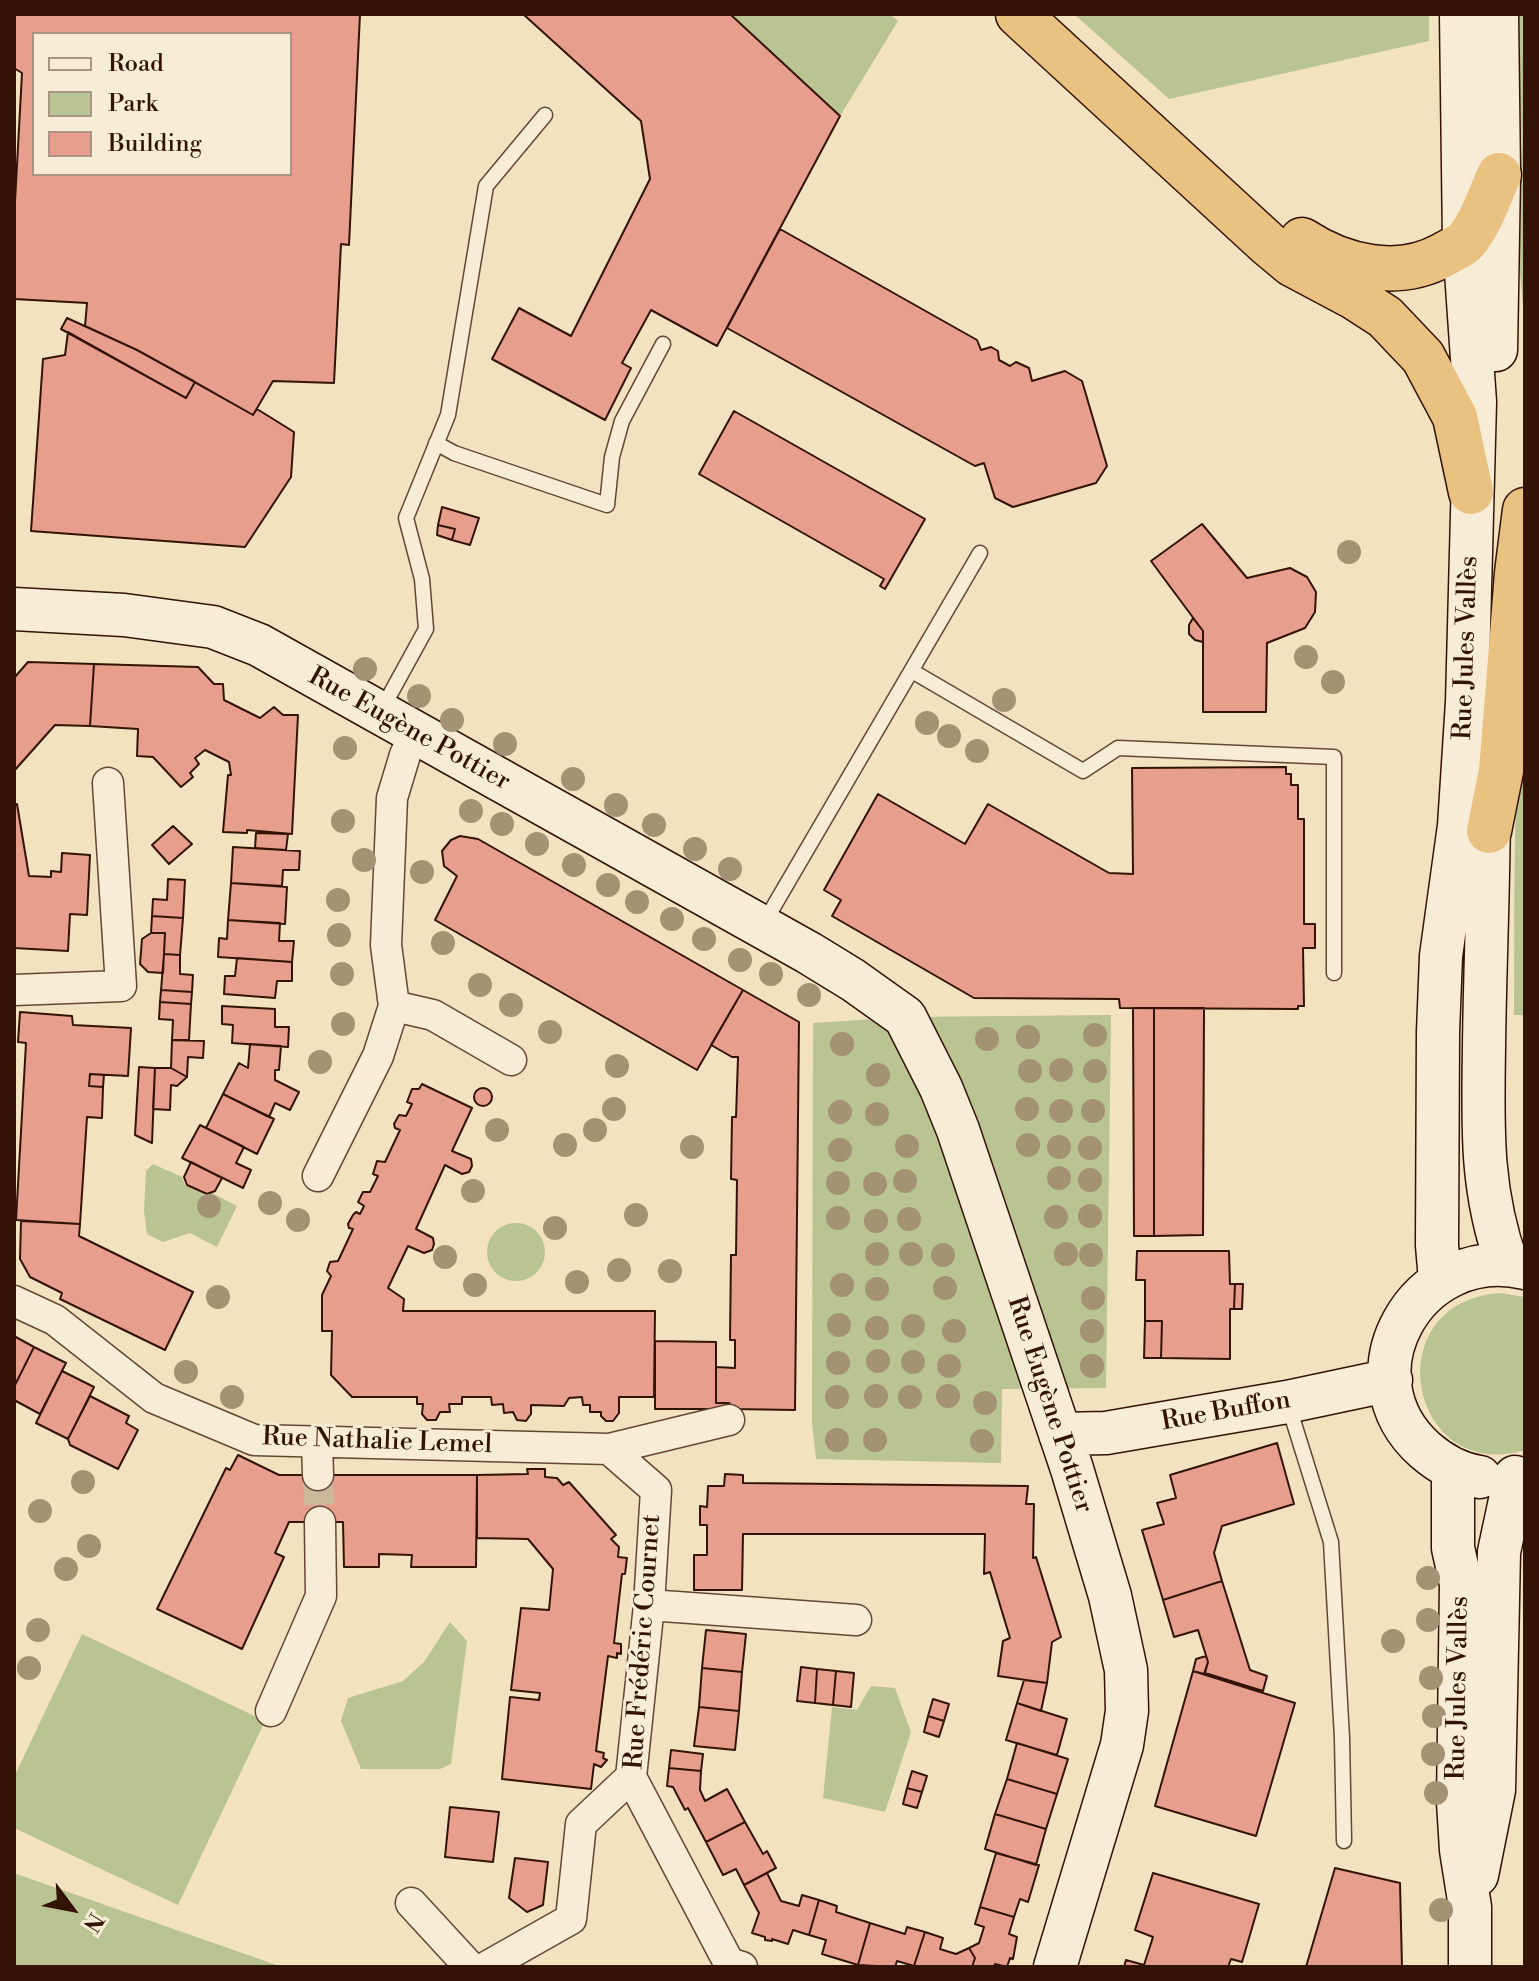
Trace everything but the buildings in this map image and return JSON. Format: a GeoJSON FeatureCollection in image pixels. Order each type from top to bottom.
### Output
{"type":"FeatureCollection","features":[{"type":"Feature","properties":{"kind":"highway"},"geometry":{"type":"LineString","coordinates":[[1018,14],[1304,241],[1334,257],[1365,266],[1396,269],[1431,262],[1464,243],[1481,217],[1499,175]]}},
{"type":"Feature","properties":{"kind":"highway"},"geometry":{"type":"LineString","coordinates":[[1018,14],[1268,244],[1292,264],[1385,317],[1408,340],[1429,365],[1455,417],[1471,492]]}},
{"type":"Feature","properties":{"kind":"highway"},"geometry":{"type":"LineString","coordinates":[[1489,831],[1501,771],[1525,510]]}},
{"type":"Feature","properties":{"kind":"main road","name":"Rue Jules Vallès"},"geometry":{"type":"LineString","coordinates":[[1440,1280],[1436,1152],[1438,1017],[1441,956],[1459,826],[1467,702],[1475,402],[1464,243],[1461,14]]}},
{"type":"Feature","properties":{"kind":"main road","name":"Rue Jules Vallès"},"geometry":{"type":"LineString","coordinates":[[1497,14],[1497,476],[1489,731],[1484,1131],[1487,1190],[1494,1227],[1516,1266]]}},
{"type":"Feature","properties":{"kind":"main road","name":"Rue Eugène Pottier"},"geometry":{"type":"LineString","coordinates":[[22,609],[124,615],[213,627],[259,645],[842,973],[905,1017],[941,1088],[958,1130],[1060,1434],[1110,1596],[1126,1670],[1127,1711],[1122,1745],[1055,1967]]}},
{"type":"Feature","properties":{"kind":"main road"},"geometry":{"type":"LineString","coordinates":[[1516,1266],[1473,1267],[1440,1280],[1422,1295],[1407,1313],[1394,1346],[1391,1380],[1399,1414],[1407,1429],[1434,1458],[1473,1476],[1520,1475]]}},
{"type":"Feature","properties":{"kind":"main road","name":"Rue Buffon"},"geometry":{"type":"LineString","coordinates":[[1060,1434],[1106,1433],[1287,1402],[1391,1380]]}},
{"type":"Feature","properties":{"kind":"main road","name":"Rue Jules Vallès"},"geometry":{"type":"LineString","coordinates":[[1453,1469],[1453,1548],[1461,1584],[1458,1802],[1461,1850],[1470,1907],[1470,1967]]}},
{"type":"Feature","properties":{"kind":"main road","name":"Rue Jules Vallès"},"geometry":{"type":"LineString","coordinates":[[1470,1907],[1494,1790],[1499,1552],[1520,1475]]}},
{"type":"Feature","properties":{"kind":"street"},"geometry":{"type":"LineString","coordinates":[[318,1176],[378,1056],[394,1006],[386,945],[392,798],[405,755],[397,724]]}},
{"type":"Feature","properties":{"kind":"street"},"geometry":{"type":"LineString","coordinates":[[14,990],[121,986],[108,783]]}},
{"type":"Feature","properties":{"kind":"street"},"geometry":{"type":"LineString","coordinates":[[394,1006],[433,1015],[511,1060]]}},
{"type":"Feature","properties":{"kind":"street","name":"Rue Nathalie Lemel"},"geometry":{"type":"LineString","coordinates":[[14,1301],[55,1320],[154,1398],[254,1440],[609,1449],[729,1420]]}},
{"type":"Feature","properties":{"kind":"street"},"geometry":{"type":"LineString","coordinates":[[317,1442],[318,1475]]}},
{"type":"Feature","properties":{"kind":"street","name":"Rue Frédéric Cournet"},"geometry":{"type":"LineString","coordinates":[[609,1449],[656,1490],[649,1605],[631,1777],[729,1963],[742,1967]]}},
{"type":"Feature","properties":{"kind":"street"},"geometry":{"type":"LineString","coordinates":[[271,1711],[321,1596],[320,1522]]}},
{"type":"Feature","properties":{"kind":"street"},"geometry":{"type":"LineString","coordinates":[[649,1605],[856,1620]]}},
{"type":"Feature","properties":{"kind":"street"},"geometry":{"type":"LineString","coordinates":[[486,1967],[571,1919],[581,1824],[631,1777]]}},
{"type":"Feature","properties":{"kind":"street"},"geometry":{"type":"LineString","coordinates":[[411,1903],[470,1967]]}},
{"type":"Feature","properties":{"kind":"lane"},"geometry":{"type":"LineString","coordinates":[[397,724],[426,629],[422,579],[406,518],[448,415],[486,186],[545,115]]}},
{"type":"Feature","properties":{"kind":"lane"},"geometry":{"type":"LineString","coordinates":[[436,443],[454,453],[607,505],[612,457],[622,421],[663,344]]}},
{"type":"Feature","properties":{"kind":"lane"},"geometry":{"type":"LineString","coordinates":[[762,927],[980,553]]}},
{"type":"Feature","properties":{"kind":"lane"},"geometry":{"type":"LineString","coordinates":[[912,671],[1083,771],[1118,748],[1334,757],[1334,973]]}},
{"type":"Feature","properties":{"kind":"lane"},"geometry":{"type":"LineString","coordinates":[[1287,1402],[1331,1542],[1342,1738],[1344,1841]]}},
{"type":"Feature","properties":{"kind":"green space"},"geometry":{"type":"Polygon","coordinates":[[[730,14],[890,14],[898,21],[840,116],[730,14]]]}},
{"type":"Feature","properties":{"kind":"green space"},"geometry":{"type":"Polygon","coordinates":[[[1074,14],[1429,14],[1429,41],[1169,99],[1074,14]]]}},
{"type":"Feature","properties":{"kind":"green space"},"geometry":{"type":"Polygon","coordinates":[[[1516,14],[1525,14],[1525,330],[1516,225],[1522,144],[1516,14]]]}},
{"type":"Feature","properties":{"kind":"green space"},"geometry":{"type":"Polygon","coordinates":[[[1525,679],[1525,1015],[1514,1015],[1516,805],[1525,679]]]}},
{"type":"Feature","properties":{"kind":"green space"},"geometry":{"type":"Polygon","coordinates":[[[1111,1015],[1106,1388],[1002,1389],[1001,1463],[816,1459],[812,1422],[813,1023],[905,1017],[1111,1015]]]}},
{"type":"Feature","properties":{"kind":"green space"},"geometry":{"type":"Polygon","coordinates":[[[153,1164],[182,1177],[185,1185],[205,1195],[212,1193],[237,1206],[217,1247],[190,1233],[163,1242],[147,1234],[144,1211],[146,1171],[153,1164]]]}},
{"type":"Feature","properties":{"kind":"green space"},"geometry":{"type":"Polygon","coordinates":[[[516,1223],[537,1231],[545,1252],[537,1273],[516,1281],[495,1273],[487,1252],[495,1231],[516,1223]]]}},
{"type":"Feature","properties":{"kind":"green space"},"geometry":{"type":"Polygon","coordinates":[[[1501,1293],[1525,1297],[1525,1450],[1485,1454],[1454,1441],[1433,1418],[1422,1388],[1422,1355],[1435,1326],[1461,1303],[1501,1293]]]}},
{"type":"Feature","properties":{"kind":"green space"},"geometry":{"type":"Polygon","coordinates":[[[450,1622],[467,1641],[451,1764],[440,1769],[361,1769],[341,1721],[348,1698],[403,1681],[424,1662],[450,1622]]]}},
{"type":"Feature","properties":{"kind":"green space"},"geometry":{"type":"Polygon","coordinates":[[[82,1634],[265,1721],[178,1905],[14,1828],[14,1777],[82,1634]]]}},
{"type":"Feature","properties":{"kind":"green space"},"geometry":{"type":"Polygon","coordinates":[[[871,1686],[895,1688],[911,1732],[885,1812],[823,1798],[832,1707],[857,1710],[871,1686]]]}},
{"type":"Feature","properties":{"kind":"green space"},"geometry":{"type":"Polygon","coordinates":[[[14,1873],[282,1967],[14,1967],[14,1873]]]}},
{"type":"Feature","properties":{"kind":"tunnel"},"geometry":{"type":"LineString","coordinates":[[318,1475],[320,1522]]}}]}
